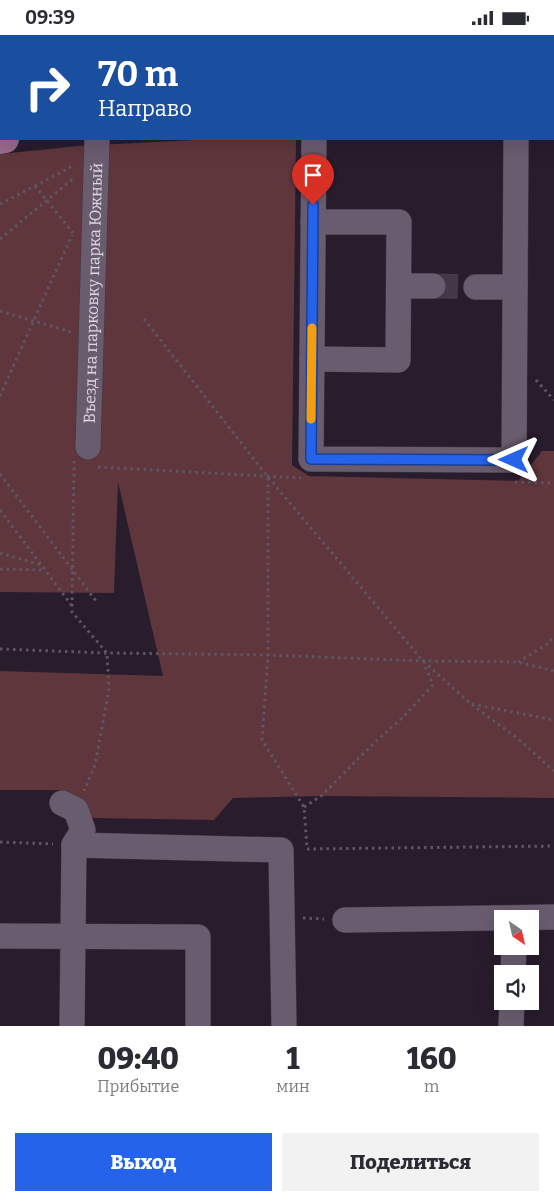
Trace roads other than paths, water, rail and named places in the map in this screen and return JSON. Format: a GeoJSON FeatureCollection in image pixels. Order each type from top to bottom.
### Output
{"type":"FeatureCollection","features":[{"type":"Feature","properties":{"kind":"street","name":"Въезд на парковку парка Южный"},"geometry":{"type":"LineString","coordinates":[[85,461],[97,140]]}},
{"type":"Feature","properties":{"kind":"street"},"geometry":{"type":"LineString","coordinates":[[314,140],[311,459],[514,460],[516,140]]}},
{"type":"Feature","properties":{"kind":"street"},"geometry":{"type":"LineString","coordinates":[[312,359],[398,360],[399,286],[399,223],[313,222]]}},
{"type":"Feature","properties":{"kind":"street"},"geometry":{"type":"LineString","coordinates":[[399,286],[433,286]]}},
{"type":"Feature","properties":{"kind":"street"},"geometry":{"type":"LineString","coordinates":[[476,287],[515,287]]}},
{"type":"Feature","properties":{"kind":"street"},"geometry":{"type":"LineString","coordinates":[[69,807],[83,830],[74,845],[72,1026]]}},
{"type":"Feature","properties":{"kind":"street"},"geometry":{"type":"LineString","coordinates":[[74,845],[281,851],[284,1026]]}},
{"type":"Feature","properties":{"kind":"street"},"geometry":{"type":"LineString","coordinates":[[539,917],[554,917]]}},
{"type":"Feature","properties":{"kind":"street"},"geometry":{"type":"LineString","coordinates":[[345,920],[494,918]]}},
{"type":"Feature","properties":{"kind":"street"},"geometry":{"type":"LineString","coordinates":[[0,936],[198,937],[198,1026]]}},
{"type":"Feature","properties":{"kind":"street"},"geometry":{"type":"LineString","coordinates":[[512,1010],[512,1026]]}},
{"type":"Feature","properties":{"kind":"tunnel"},"geometry":{"type":"LineString","coordinates":[[433,286],[476,287]]}}]}
